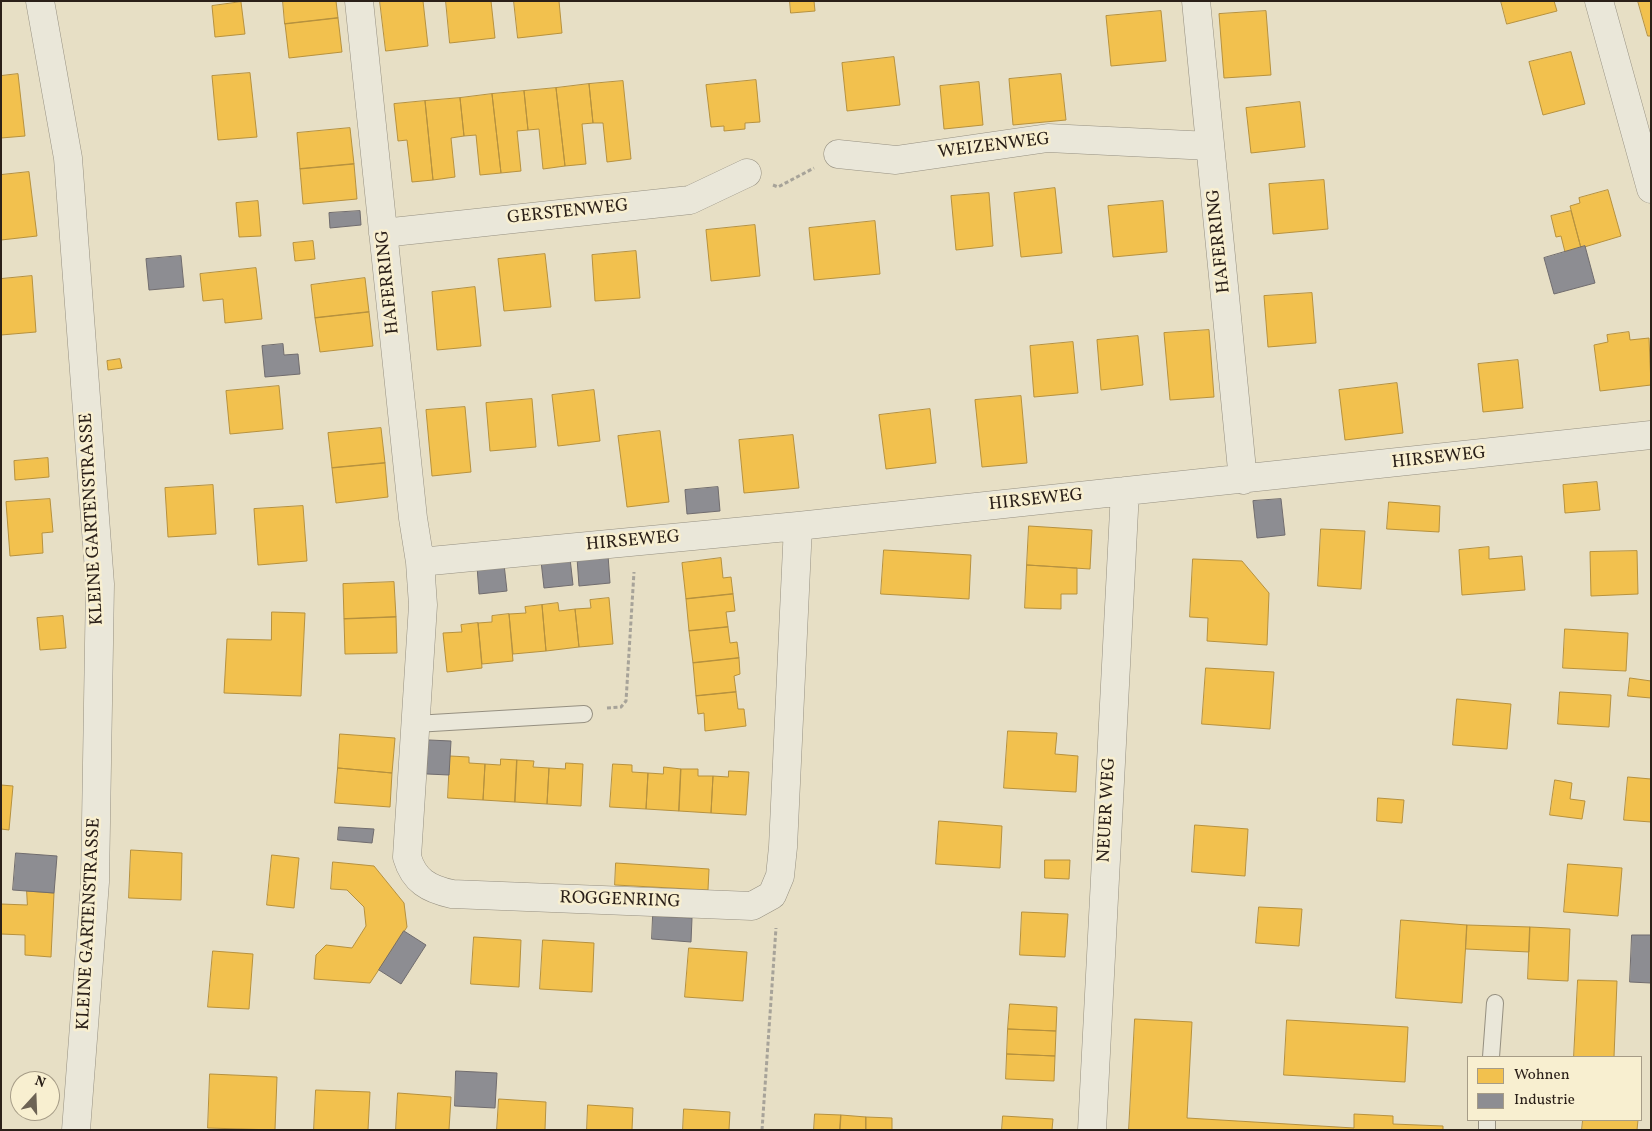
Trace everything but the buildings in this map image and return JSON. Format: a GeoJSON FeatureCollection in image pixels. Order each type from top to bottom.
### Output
{"type":"FeatureCollection","features":[{"type":"Feature","properties":{"kind":"street","name":"KLEINE GARTENSTRASSE"},"geometry":{"type":"LineString","coordinates":[[40,1],[68,158],[100,584],[95,882],[76,1130]]}},
{"type":"Feature","properties":{"kind":"street","name":"HAFERRING"},"geometry":{"type":"LineString","coordinates":[[359,1],[420,562]]}},
{"type":"Feature","properties":{"kind":"street","name":"HAFERRING"},"geometry":{"type":"LineString","coordinates":[[1196,1],[1243,480]]}},
{"type":"Feature","properties":{"kind":"street"},"geometry":{"type":"LineString","coordinates":[[1599,1],[1651,189]]}},
{"type":"Feature","properties":{"kind":"street","name":"WEIZENWEG"},"geometry":{"type":"LineString","coordinates":[[838,154],[896,160],[1048,138],[1210,146]]}},
{"type":"Feature","properties":{"kind":"street","name":"GERSTENWEG"},"geometry":{"type":"LineString","coordinates":[[383,233],[690,200],[747,173]]}},
{"type":"Feature","properties":{"kind":"street","name":"HIRSEWEG"},"geometry":{"type":"LineString","coordinates":[[420,562],[798,526],[1651,435]]}},
{"type":"Feature","properties":{"kind":"street","name":"NEUER WEG"},"geometry":{"type":"LineString","coordinates":[[1092,1130],[1125,491]]}},
{"type":"Feature","properties":{"kind":"street"},"geometry":{"type":"LineString","coordinates":[[772,895],[780,876],[783,847],[798,526]]}},
{"type":"Feature","properties":{"kind":"street","name":"ROGGENRING"},"geometry":{"type":"LineString","coordinates":[[420,562],[423,605],[407,857],[411,870],[420,881],[434,890],[452,894],[752,906],[772,895]]}},
{"type":"Feature","properties":{"kind":"lane"},"geometry":{"type":"LineString","coordinates":[[415,724],[584,714]]}},
{"type":"Feature","properties":{"kind":"lane"},"geometry":{"type":"LineString","coordinates":[[1491,1056],[1494,1003]]}},
{"type":"Feature","properties":{"kind":"path"},"geometry":{"type":"LineString","coordinates":[[747,173],[778,187],[838,154]]}},
{"type":"Feature","properties":{"kind":"path"},"geometry":{"type":"LineString","coordinates":[[584,714],[590,710],[621,707],[626,701],[635,542]]}},
{"type":"Feature","properties":{"kind":"path"},"geometry":{"type":"LineString","coordinates":[[762,1130],[776,920],[772,895]]}}]}
